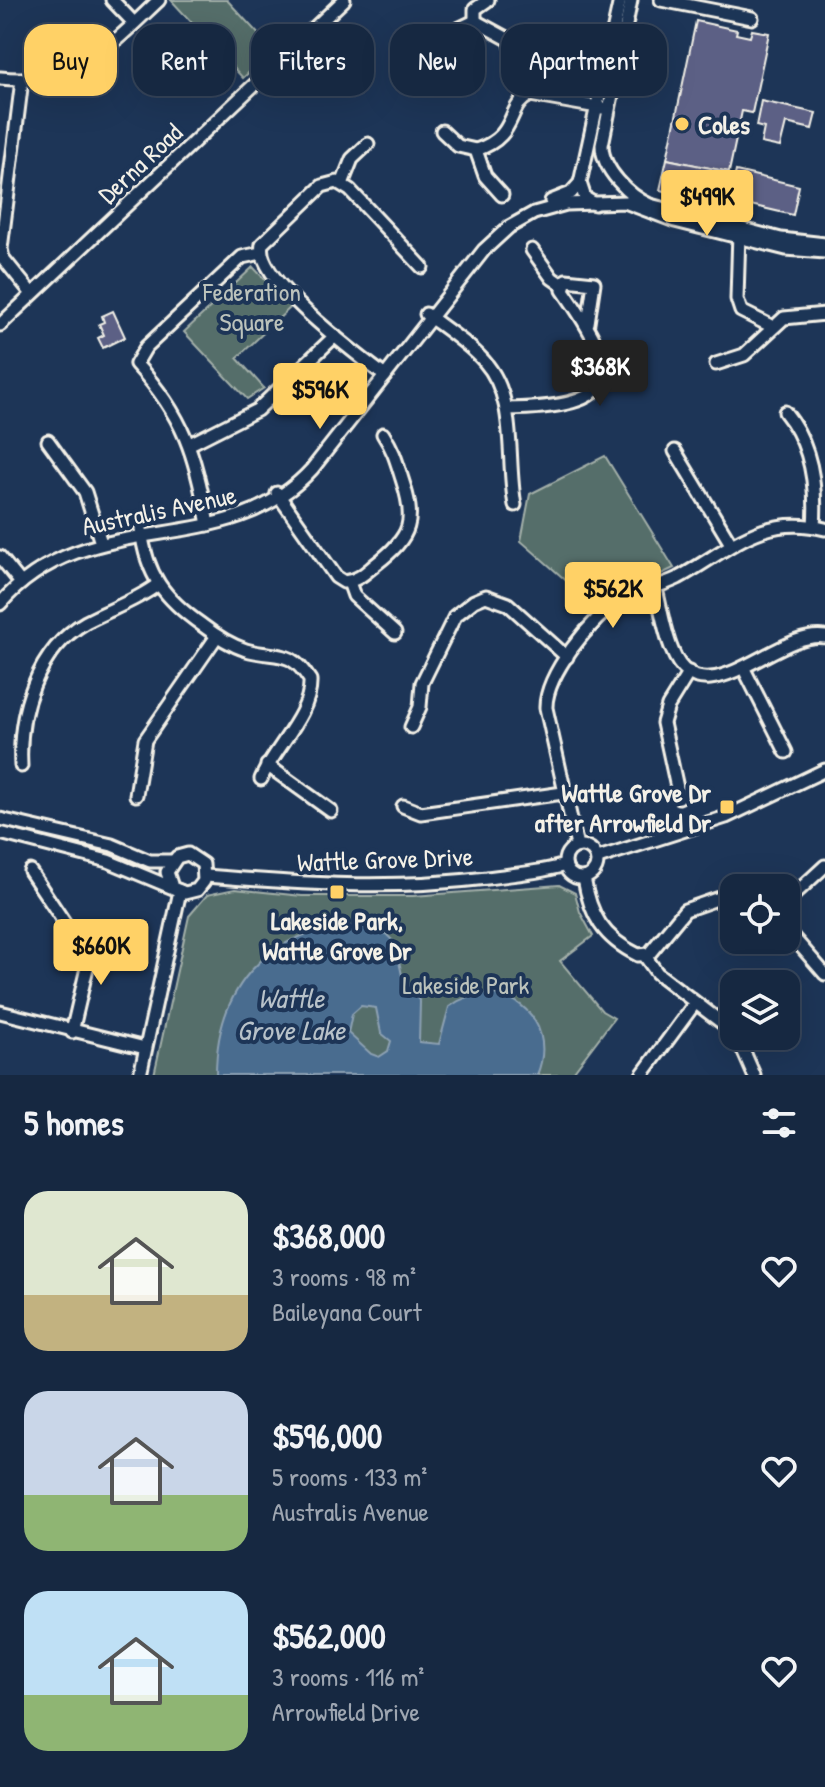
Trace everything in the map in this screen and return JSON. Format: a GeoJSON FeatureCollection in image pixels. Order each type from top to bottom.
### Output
{"type":"FeatureCollection","features":[{"type":"Feature","properties":{"kind":"street"},"geometry":{"type":"LineString","coordinates":[[112,0],[134,23]]}},
{"type":"Feature","properties":{"kind":"street"},"geometry":{"type":"LineString","coordinates":[[0,78],[22,80],[51,77],[86,63],[159,0]]}},
{"type":"Feature","properties":{"kind":"street","name":"Derna Road"},"geometry":{"type":"LineString","coordinates":[[0,325],[344,0]]}},
{"type":"Feature","properties":{"kind":"street"},"geometry":{"type":"LineString","coordinates":[[475,21],[475,9],[488,0]]}},
{"type":"Feature","properties":{"kind":"street"},"geometry":{"type":"LineString","coordinates":[[616,24],[620,0]]}},
{"type":"Feature","properties":{"kind":"street"},"geometry":{"type":"LineString","coordinates":[[621,24],[630,0]]}},
{"type":"Feature","properties":{"kind":"street"},"geometry":{"type":"LineString","coordinates":[[605,96],[602,149],[614,172],[618,193],[600,204],[585,198],[581,180],[630,0]]}},
{"type":"Feature","properties":{"kind":"street"},"geometry":{"type":"LineString","coordinates":[[661,0],[752,18]]}},
{"type":"Feature","properties":{"kind":"street"},"geometry":{"type":"LineString","coordinates":[[469,24],[475,21]]}},
{"type":"Feature","properties":{"kind":"street"},"geometry":{"type":"LineString","coordinates":[[475,21],[510,40],[526,97]]}},
{"type":"Feature","properties":{"kind":"street"},"geometry":{"type":"LineString","coordinates":[[22,80],[1,249],[3,258],[32,294]]}},
{"type":"Feature","properties":{"kind":"street"},"geometry":{"type":"LineString","coordinates":[[442,131],[458,146],[476,150],[507,130],[518,104],[526,97],[541,96],[603,108]]}},
{"type":"Feature","properties":{"kind":"street"},"geometry":{"type":"LineString","coordinates":[[342,184],[352,159],[368,144]]}},
{"type":"Feature","properties":{"kind":"street"},"geometry":{"type":"LineString","coordinates":[[476,150],[485,176],[502,195]]}},
{"type":"Feature","properties":{"kind":"street"},"geometry":{"type":"LineString","coordinates":[[581,180],[594,166],[614,172]]}},
{"type":"Feature","properties":{"kind":"street","name":"Australis Avenue"},"geometry":{"type":"LineString","coordinates":[[614,172],[635,197],[650,205],[786,249],[825,252]]}},
{"type":"Feature","properties":{"kind":"street","name":"Australis Avenue"},"geometry":{"type":"LineString","coordinates":[[0,595],[60,550],[100,539],[238,519],[278,495],[310,462],[497,229],[521,213],[571,193],[581,180]]}},
{"type":"Feature","properties":{"kind":"street"},"geometry":{"type":"LineString","coordinates":[[261,253],[268,236],[322,186],[342,184]]}},
{"type":"Feature","properties":{"kind":"street"},"geometry":{"type":"LineString","coordinates":[[342,184],[422,267]]}},
{"type":"Feature","properties":{"kind":"street","name":"Australis Avenue"},"geometry":{"type":"LineString","coordinates":[[428,315],[489,244],[509,227],[555,206],[629,203],[658,217],[795,242],[825,244]]}},
{"type":"Feature","properties":{"kind":"street"},"geometry":{"type":"LineString","coordinates":[[739,232],[737,299],[741,311],[773,327]]}},
{"type":"Feature","properties":{"kind":"street"},"geometry":{"type":"LineString","coordinates":[[506,409],[562,407],[595,389],[603,379],[604,367],[588,323],[562,285],[552,278],[532,250]]}},
{"type":"Feature","properties":{"kind":"street"},"geometry":{"type":"LineString","coordinates":[[261,253],[271,271],[335,336],[382,374]]}},
{"type":"Feature","properties":{"kind":"street"},"geometry":{"type":"LineString","coordinates":[[208,522],[190,444],[165,398],[136,364],[146,347],[238,260],[261,253]]}},
{"type":"Feature","properties":{"kind":"street"},"geometry":{"type":"LineString","coordinates":[[562,285],[568,279],[593,282],[595,294],[588,323]]}},
{"type":"Feature","properties":{"kind":"street"},"geometry":{"type":"LineString","coordinates":[[716,364],[744,355],[773,327],[793,316],[825,314]]}},
{"type":"Feature","properties":{"kind":"street"},"geometry":{"type":"LineString","coordinates":[[428,315],[490,368],[506,409],[515,505]]}},
{"type":"Feature","properties":{"kind":"street"},"geometry":{"type":"LineString","coordinates":[[190,444],[257,410],[335,336]]}},
{"type":"Feature","properties":{"kind":"street"},"geometry":{"type":"LineString","coordinates":[[577,846],[563,793],[546,697],[552,675],[590,628],[622,599],[656,589],[763,528],[819,528],[812,467],[785,412]]}},
{"type":"Feature","properties":{"kind":"street"},"geometry":{"type":"LineString","coordinates":[[278,495],[332,573],[339,580],[349,582],[394,550],[410,522],[410,501],[400,462],[383,434]]}},
{"type":"Feature","properties":{"kind":"street"},"geometry":{"type":"LineString","coordinates":[[48,441],[80,483],[100,539]]}},
{"type":"Feature","properties":{"kind":"street"},"geometry":{"type":"LineString","coordinates":[[675,451],[731,544]]}},
{"type":"Feature","properties":{"kind":"street"},"geometry":{"type":"LineString","coordinates":[[141,532],[145,556],[157,585],[178,608],[217,636],[245,650],[279,653],[291,658],[310,680],[305,704],[261,779]]}},
{"type":"Feature","properties":{"kind":"street"},"geometry":{"type":"LineString","coordinates":[[0,557],[19,581]]}},
{"type":"Feature","properties":{"kind":"street","name":"Australis Avenue"},"geometry":{"type":"LineString","coordinates":[[0,604],[19,581]]}},
{"type":"Feature","properties":{"kind":"street"},"geometry":{"type":"LineString","coordinates":[[349,582],[354,596],[395,633]]}},
{"type":"Feature","properties":{"kind":"street"},"geometry":{"type":"LineString","coordinates":[[21,766],[20,747],[29,699],[49,655],[74,630],[130,604],[157,585]]}},
{"type":"Feature","properties":{"kind":"street"},"geometry":{"type":"LineString","coordinates":[[656,589],[672,650],[689,672],[718,677],[744,669],[790,641],[808,635],[825,637]]}},
{"type":"Feature","properties":{"kind":"street"},"geometry":{"type":"LineString","coordinates":[[411,727],[420,707],[422,683],[455,616],[474,601],[486,596],[508,604],[567,657]]}},
{"type":"Feature","properties":{"kind":"street"},"geometry":{"type":"LineString","coordinates":[[136,795],[145,740],[217,636]]}},
{"type":"Feature","properties":{"kind":"street"},"geometry":{"type":"LineString","coordinates":[[744,669],[786,752]]}},
{"type":"Feature","properties":{"kind":"street"},"geometry":{"type":"LineString","coordinates":[[679,797],[663,723],[668,706],[689,672]]}},
{"type":"Feature","properties":{"kind":"street"},"geometry":{"type":"LineString","coordinates":[[267,765],[331,811]]}},
{"type":"Feature","properties":{"kind":"street"},"geometry":{"type":"LineString","coordinates":[[598,858],[726,817],[825,770]]}},
{"type":"Feature","properties":{"kind":"street"},"geometry":{"type":"LineString","coordinates":[[403,806],[421,813],[563,793]]}},
{"type":"Feature","properties":{"kind":"street"},"geometry":{"type":"LineString","coordinates":[[0,819],[112,845],[150,861],[172,861],[182,855],[194,856],[203,864],[206,876],[197,890],[175,888],[108,861],[0,833]]}},
{"type":"Feature","properties":{"kind":"street"},"geometry":{"type":"LineString","coordinates":[[577,846],[590,847],[598,858],[596,869],[584,878],[572,875],[565,865],[569,851],[577,846]]}},
{"type":"Feature","properties":{"kind":"street"},"geometry":{"type":"LineString","coordinates":[[140,1075],[175,888],[167,872],[172,861]]}},
{"type":"Feature","properties":{"kind":"street","name":"Wattle Grove Drive"},"geometry":{"type":"LineString","coordinates":[[206,876],[296,885],[393,885],[479,879],[565,865]]}},
{"type":"Feature","properties":{"kind":"street"},"geometry":{"type":"LineString","coordinates":[[800,889],[825,866]]}},
{"type":"Feature","properties":{"kind":"street"},"geometry":{"type":"LineString","coordinates":[[30,871],[66,925],[88,940],[90,955],[72,1032]]}},
{"type":"Feature","properties":{"kind":"street"},"geometry":{"type":"LineString","coordinates":[[584,878],[589,905],[598,925],[631,951],[645,956],[657,973],[720,1022]]}},
{"type":"Feature","properties":{"kind":"street"},"geometry":{"type":"LineString","coordinates":[[645,956],[685,910],[720,898]]}},
{"type":"Feature","properties":{"kind":"street"},"geometry":{"type":"LineString","coordinates":[[800,945],[825,974]]}},
{"type":"Feature","properties":{"kind":"street"},"geometry":{"type":"LineString","coordinates":[[642,1075],[695,1003]]}},
{"type":"Feature","properties":{"kind":"street"},"geometry":{"type":"LineString","coordinates":[[0,1012],[145,1048]]}},
{"type":"Feature","properties":{"kind":"street"},"geometry":{"type":"LineString","coordinates":[[743,1050],[754,1075]]}},
{"type":"Feature","properties":{"kind":"green space"},"geometry":{"type":"Polygon","coordinates":[[[171,0],[227,0],[251,26],[251,71],[243,78],[235,69],[235,24],[193,24],[171,0]]]}},
{"type":"Feature","properties":{"kind":"green space","name":"Federation Square"},"geometry":{"type":"Polygon","coordinates":[[[253,267],[291,307],[237,358],[264,388],[247,399],[184,332],[253,267]]]}},
{"type":"Feature","properties":{"kind":"green space"},"geometry":{"type":"Polygon","coordinates":[[[605,456],[674,568],[594,605],[521,541],[530,494],[605,456]]]}},
{"type":"Feature","properties":{"kind":"green space","name":"Lakeside Park"},"geometry":{"type":"Polygon","coordinates":[[[559,885],[575,893],[580,912],[593,936],[560,961],[602,1011],[614,1018],[571,1075],[154,1075],[189,916],[207,895],[235,889],[302,896],[413,896],[559,885]]]}},
{"type":"Feature","properties":{"kind":"water","name":"Wattle Grove Lake"},"geometry":{"type":"Polygon","coordinates":[[[349,926],[380,928],[395,943],[402,975],[420,1002],[419,1042],[439,1044],[449,1007],[468,997],[488,994],[506,997],[521,1005],[533,1018],[541,1035],[542,1054],[537,1075],[216,1075],[218,1045],[225,1017],[251,971],[292,940],[349,926]],[[361,1006],[352,1014],[348,1033],[371,1054],[379,1057],[388,1051],[391,1041],[381,1033],[376,1008],[361,1006]]]}},
{"type":"Feature","properties":{"kind":"building"},"geometry":{"type":"Polygon","coordinates":[[[696,21],[737,30],[736,34],[750,37],[752,30],[769,33],[752,113],[742,111],[729,172],[667,159],[696,21]]]}},
{"type":"Feature","properties":{"kind":"building"},"geometry":{"type":"Polygon","coordinates":[[[761,101],[816,113],[812,129],[786,123],[780,147],[761,143],[764,128],[756,126],[761,101]]]}},
{"type":"Feature","properties":{"kind":"building"},"geometry":{"type":"Polygon","coordinates":[[[667,159],[729,172],[726,184],[705,180],[695,190],[682,186],[681,195],[660,190],[667,159]]]}},
{"type":"Feature","properties":{"kind":"building"},"geometry":{"type":"Polygon","coordinates":[[[736,171],[799,186],[793,215],[729,200],[736,171]]]}},
{"type":"Feature","properties":{"kind":"building"},"geometry":{"type":"Polygon","coordinates":[[[113,311],[125,337],[103,348],[98,338],[104,335],[99,324],[104,322],[102,316],[113,311]]]}},
{"type":"Feature","properties":{"kind":"place","name":"Coles"},"geometry":{"type":"Point","coordinates":[682,124]}},
{"type":"Feature","properties":{"kind":"place","name":"Wattle Grove Dr after Arrowfield Dr"},"geometry":{"type":"Point","coordinates":[727,807]}},
{"type":"Feature","properties":{"kind":"place","name":"Lakeside Park, Wattle Grove Dr"},"geometry":{"type":"Point","coordinates":[337,892]}}]}
